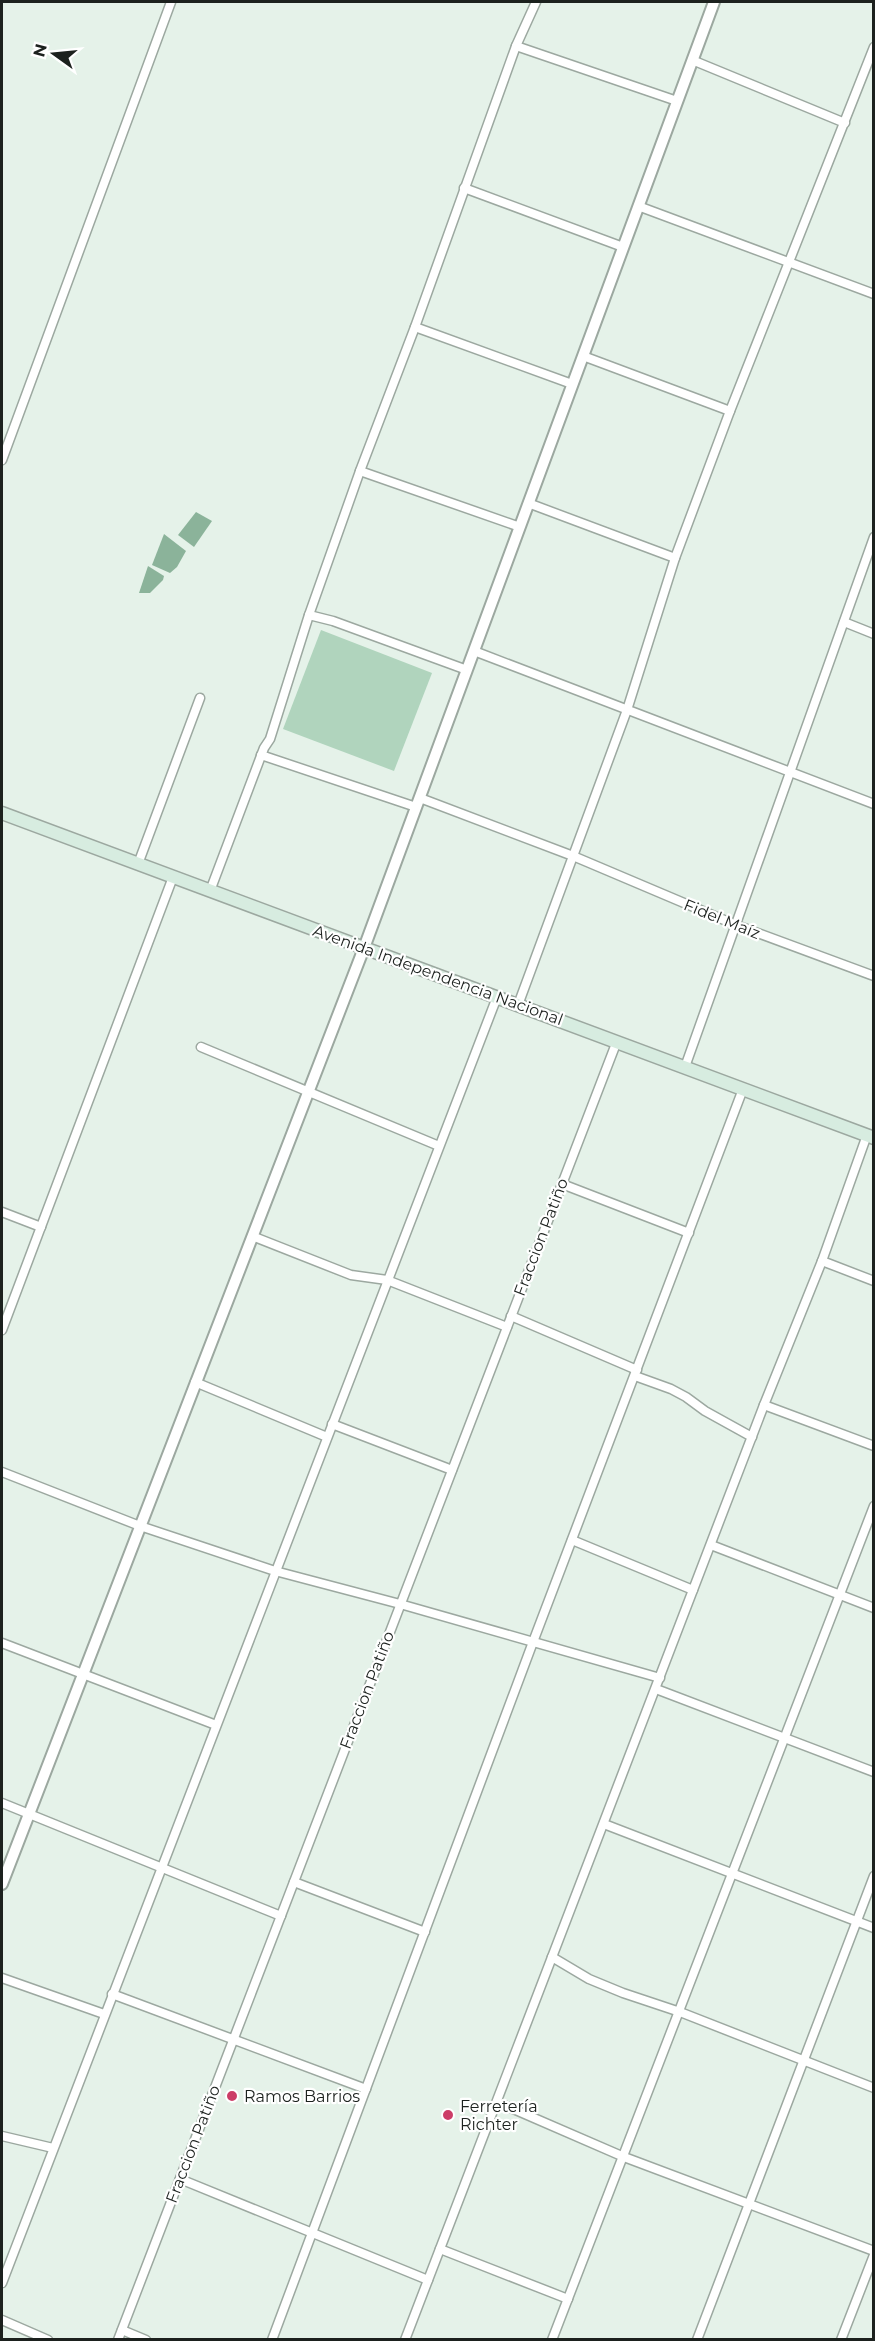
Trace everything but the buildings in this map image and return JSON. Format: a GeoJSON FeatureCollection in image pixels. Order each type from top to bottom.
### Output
{"type":"FeatureCollection","features":[{"type":"Feature","properties":{"kind":"main road","name":"Avenida Independencia Nacional"},"geometry":{"type":"LineString","coordinates":[[2,813],[870,1137]]}},
{"type":"Feature","properties":{"kind":"street"},"geometry":{"type":"LineString","coordinates":[[2,460],[171,2]]}},
{"type":"Feature","properties":{"kind":"street"},"geometry":{"type":"LineString","coordinates":[[210,891],[261,755],[270,739],[309,615],[360,471],[415,327],[516,46],[536,2]]}},
{"type":"Feature","properties":{"kind":"street"},"geometry":{"type":"LineString","coordinates":[[2,1884],[364,948],[714,2]]}},
{"type":"Feature","properties":{"kind":"street"},"geometry":{"type":"LineString","coordinates":[[516,46],[677,100]]}},
{"type":"Feature","properties":{"kind":"street"},"geometry":{"type":"LineString","coordinates":[[518,1005],[627,710],[675,558],[730,411],[873,47]]}},
{"type":"Feature","properties":{"kind":"street"},"geometry":{"type":"LineString","coordinates":[[692,60],[845,123]]}},
{"type":"Feature","properties":{"kind":"street"},"geometry":{"type":"LineString","coordinates":[[464,188],[623,247]]}},
{"type":"Feature","properties":{"kind":"street"},"geometry":{"type":"LineString","coordinates":[[638,206],[873,294]]}},
{"type":"Feature","properties":{"kind":"street"},"geometry":{"type":"LineString","coordinates":[[415,327],[572,384]]}},
{"type":"Feature","properties":{"kind":"street"},"geometry":{"type":"LineString","coordinates":[[583,356],[730,411]]}},
{"type":"Feature","properties":{"kind":"street"},"geometry":{"type":"LineString","coordinates":[[360,471],[520,526]]}},
{"type":"Feature","properties":{"kind":"street"},"geometry":{"type":"LineString","coordinates":[[528,503],[675,558]]}},
{"type":"Feature","properties":{"kind":"street"},"geometry":{"type":"LineString","coordinates":[[685,1067],[873,537]]}},
{"type":"Feature","properties":{"kind":"street"},"geometry":{"type":"LineString","coordinates":[[309,615],[333,621],[467,670]]}},
{"type":"Feature","properties":{"kind":"street"},"geometry":{"type":"LineString","coordinates":[[844,622],[873,634]]}},
{"type":"Feature","properties":{"kind":"street"},"geometry":{"type":"LineString","coordinates":[[474,651],[873,804]]}},
{"type":"Feature","properties":{"kind":"street"},"geometry":{"type":"LineString","coordinates":[[138,864],[200,698]]}},
{"type":"Feature","properties":{"kind":"street","name":"Fidel Maíz"},"geometry":{"type":"LineString","coordinates":[[261,755],[418,803],[573,856],[736,925],[873,976]]}},
{"type":"Feature","properties":{"kind":"street"},"geometry":{"type":"LineString","coordinates":[[2,1330],[173,877]]}},
{"type":"Feature","properties":{"kind":"street"},"geometry":{"type":"LineString","coordinates":[[2,2283],[496,997]]}},
{"type":"Feature","properties":{"kind":"street","name":"Fraccion Patiño"},"geometry":{"type":"LineString","coordinates":[[118,2340],[616,1041]]}},
{"type":"Feature","properties":{"kind":"street"},"geometry":{"type":"LineString","coordinates":[[201,1047],[439,1146]]}},
{"type":"Feature","properties":{"kind":"street"},"geometry":{"type":"LineString","coordinates":[[272,2340],[533,1642],[744,1089]]}},
{"type":"Feature","properties":{"kind":"street"},"geometry":{"type":"LineString","coordinates":[[405,2340],[764,1404],[870,1137]]}},
{"type":"Feature","properties":{"kind":"street"},"geometry":{"type":"LineString","coordinates":[[562,1184],[689,1233]]}},
{"type":"Feature","properties":{"kind":"street"},"geometry":{"type":"LineString","coordinates":[[2,1212],[40,1227]]}},
{"type":"Feature","properties":{"kind":"street"},"geometry":{"type":"LineString","coordinates":[[252,1236],[351,1275],[387,1280],[507,1327]]}},
{"type":"Feature","properties":{"kind":"street"},"geometry":{"type":"LineString","coordinates":[[822,1261],[873,1281]]}},
{"type":"Feature","properties":{"kind":"street"},"geometry":{"type":"LineString","coordinates":[[511,1316],[671,1389],[752,1437]]}},
{"type":"Feature","properties":{"kind":"street"},"geometry":{"type":"LineString","coordinates":[[195,1382],[327,1437]]}},
{"type":"Feature","properties":{"kind":"street"},"geometry":{"type":"LineString","coordinates":[[764,1404],[873,1446]]}},
{"type":"Feature","properties":{"kind":"street"},"geometry":{"type":"LineString","coordinates":[[332,1424],[452,1470]]}},
{"type":"Feature","properties":{"kind":"street"},"geometry":{"type":"LineString","coordinates":[[2,1472],[140,1526],[275,1571],[660,1678]]}},
{"type":"Feature","properties":{"kind":"street"},"geometry":{"type":"LineString","coordinates":[[552,2340],[733,1875],[873,1506]]}},
{"type":"Feature","properties":{"kind":"street"},"geometry":{"type":"LineString","coordinates":[[572,1540],[693,1590]]}},
{"type":"Feature","properties":{"kind":"street"},"geometry":{"type":"LineString","coordinates":[[711,1545],[873,1608]]}},
{"type":"Feature","properties":{"kind":"street"},"geometry":{"type":"LineString","coordinates":[[2,1642],[216,1725]]}},
{"type":"Feature","properties":{"kind":"street"},"geometry":{"type":"LineString","coordinates":[[656,1689],[873,1772]]}},
{"type":"Feature","properties":{"kind":"street"},"geometry":{"type":"LineString","coordinates":[[2,1803],[281,1916]]}},
{"type":"Feature","properties":{"kind":"street"},"geometry":{"type":"LineString","coordinates":[[603,1824],[873,1928]]}},
{"type":"Feature","properties":{"kind":"street"},"geometry":{"type":"LineString","coordinates":[[697,2340],[873,1876]]}},
{"type":"Feature","properties":{"kind":"street"},"geometry":{"type":"LineString","coordinates":[[294,1882],[425,1932]]}},
{"type":"Feature","properties":{"kind":"street"},"geometry":{"type":"LineString","coordinates":[[552,1957],[589,1978],[623,1993],[680,2012],[873,2088]]}},
{"type":"Feature","properties":{"kind":"street"},"geometry":{"type":"LineString","coordinates":[[2,1978],[105,2014]]}},
{"type":"Feature","properties":{"kind":"street"},"geometry":{"type":"LineString","coordinates":[[112,1994],[366,2089]]}},
{"type":"Feature","properties":{"kind":"street"},"geometry":{"type":"LineString","coordinates":[[496,2102],[624,2157],[873,2253],[841,2340]]}},
{"type":"Feature","properties":{"kind":"street"},"geometry":{"type":"LineString","coordinates":[[2,2136],[53,2148]]}},
{"type":"Feature","properties":{"kind":"street"},"geometry":{"type":"LineString","coordinates":[[180,2179],[428,2280]]}},
{"type":"Feature","properties":{"kind":"street"},"geometry":{"type":"LineString","coordinates":[[440,2249],[568,2299]]}},
{"type":"Feature","properties":{"kind":"street"},"geometry":{"type":"LineString","coordinates":[[2,2320],[48,2340]]}},
{"type":"Feature","properties":{"kind":"street"},"geometry":{"type":"LineString","coordinates":[[122,2330],[146,2340]]}},
{"type":"Feature","properties":{"kind":"shaded area"},"geometry":{"type":"Polygon","coordinates":[[[196,512],[212,521],[194,547],[178,535],[196,512]]]}},
{"type":"Feature","properties":{"kind":"shaded area"},"geometry":{"type":"Polygon","coordinates":[[[164,534],[186,551],[177,567],[170,573],[152,565],[164,534]]]}},
{"type":"Feature","properties":{"kind":"shaded area"},"geometry":{"type":"Polygon","coordinates":[[[148,566],[164,576],[163,580],[150,593],[139,593],[148,566]]]}},
{"type":"Feature","properties":{"kind":"shaded area"},"geometry":{"type":"Polygon","coordinates":[[[321,630],[432,673],[394,771],[283,729],[321,630]]]}},
{"type":"Feature","properties":{"kind":"place","name":"Ramos Barrios"},"geometry":{"type":"Point","coordinates":[232,2096]}},
{"type":"Feature","properties":{"kind":"place","name":"Ferretería Richter"},"geometry":{"type":"Point","coordinates":[448,2115]}}]}
